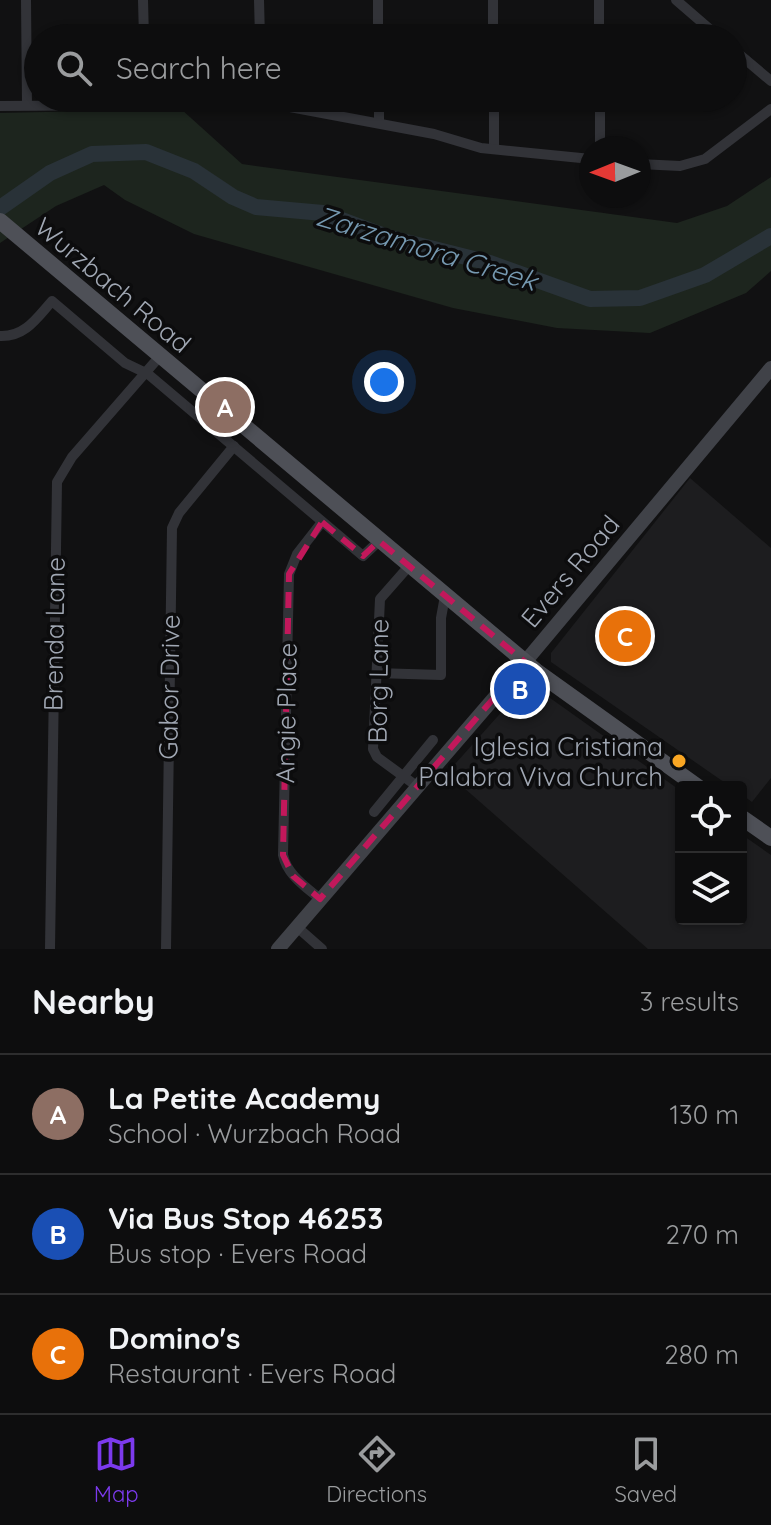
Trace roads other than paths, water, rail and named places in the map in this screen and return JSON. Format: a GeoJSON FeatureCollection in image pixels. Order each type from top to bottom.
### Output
{"type":"FeatureCollection","features":[{"type":"Feature","properties":{"kind":"main road","name":"Wurzbach Road"},"geometry":{"type":"LineString","coordinates":[[0,221],[525,662],[690,781]]}},
{"type":"Feature","properties":{"kind":"main road","name":"Evers Road"},"geometry":{"type":"LineString","coordinates":[[278,949],[525,662],[771,368]]}},
{"type":"Feature","properties":{"kind":"main road"},"geometry":{"type":"LineString","coordinates":[[747,821],[771,838]]}},
{"type":"Feature","properties":{"kind":"street"},"geometry":{"type":"LineString","coordinates":[[26,0],[26,24]]}},
{"type":"Feature","properties":{"kind":"street"},"geometry":{"type":"LineString","coordinates":[[143,0],[144,24]]}},
{"type":"Feature","properties":{"kind":"street"},"geometry":{"type":"LineString","coordinates":[[259,0],[260,24]]}},
{"type":"Feature","properties":{"kind":"street"},"geometry":{"type":"LineString","coordinates":[[378,0],[378,24]]}},
{"type":"Feature","properties":{"kind":"street"},"geometry":{"type":"LineString","coordinates":[[493,0],[493,24]]}},
{"type":"Feature","properties":{"kind":"street"},"geometry":{"type":"LineString","coordinates":[[599,0],[599,24]]}},
{"type":"Feature","properties":{"kind":"street"},"geometry":{"type":"LineString","coordinates":[[676,0],[704,24]]}},
{"type":"Feature","properties":{"kind":"street"},"geometry":{"type":"LineString","coordinates":[[747,61],[771,81]]}},
{"type":"Feature","properties":{"kind":"street"},"geometry":{"type":"LineString","coordinates":[[0,106],[24,105]]}},
{"type":"Feature","properties":{"kind":"street"},"geometry":{"type":"LineString","coordinates":[[651,165],[680,166],[705,159],[771,109]]}},
{"type":"Feature","properties":{"kind":"street"},"geometry":{"type":"LineString","coordinates":[[318,112],[441,136],[467,146],[579,158]]}},
{"type":"Feature","properties":{"kind":"street"},"geometry":{"type":"LineString","coordinates":[[379,112],[379,123]]}},
{"type":"Feature","properties":{"kind":"street"},"geometry":{"type":"LineString","coordinates":[[494,112],[494,149]]}},
{"type":"Feature","properties":{"kind":"street"},"geometry":{"type":"LineString","coordinates":[[600,112],[600,136]]}},
{"type":"Feature","properties":{"kind":"street","name":"Wurzbach Road"},"geometry":{"type":"LineString","coordinates":[[0,336],[12,336],[23,331],[52,301],[125,363],[146,373],[363,556],[379,541]]}},
{"type":"Feature","properties":{"kind":"street","name":"Brenda Lane"},"geometry":{"type":"LineString","coordinates":[[50,949],[57,482],[72,457],[160,356]]}},
{"type":"Feature","properties":{"kind":"street","name":"Gabor Drive"},"geometry":{"type":"LineString","coordinates":[[166,949],[172,528],[179,513],[234,446]]}},
{"type":"Feature","properties":{"kind":"street","name":"Angie Place"},"geometry":{"type":"LineString","coordinates":[[320,899],[293,876],[283,855],[289,574],[297,554],[322,522]]}},
{"type":"Feature","properties":{"kind":"street","name":"Borg Lane"},"geometry":{"type":"LineString","coordinates":[[409,566],[380,599],[373,749],[377,757],[418,787]]}},
{"type":"Feature","properties":{"kind":"street"},"geometry":{"type":"LineString","coordinates":[[376,673],[441,675],[441,618],[445,596]]}},
{"type":"Feature","properties":{"kind":"street"},"geometry":{"type":"LineString","coordinates":[[374,812],[433,740]]}},
{"type":"Feature","properties":{"kind":"street"},"geometry":{"type":"LineString","coordinates":[[297,927],[322,949]]}},
{"type":"Feature","properties":{"kind":"waterway","name":"Zarzamora Creek"},"geometry":{"type":"LineString","coordinates":[[0,208],[50,173],[92,154],[146,152],[194,171],[233,197],[256,207],[323,213],[390,238],[490,263],[590,299],[640,298],[705,275],[771,236]]}},
{"type":"Feature","properties":{"kind":"place","name":"La Petite Academy"},"geometry":{"type":"Point","coordinates":[225,407]}},
{"type":"Feature","properties":{"kind":"place","name":"Domino's"},"geometry":{"type":"Point","coordinates":[625,636]}},
{"type":"Feature","properties":{"kind":"place","name":"Via Bus Stop 46253"},"geometry":{"type":"Point","coordinates":[520,689]}},
{"type":"Feature","properties":{"kind":"place","name":"Iglesia Cristiana Palabra Viva Church"},"geometry":{"type":"Point","coordinates":[679,761]}}]}
